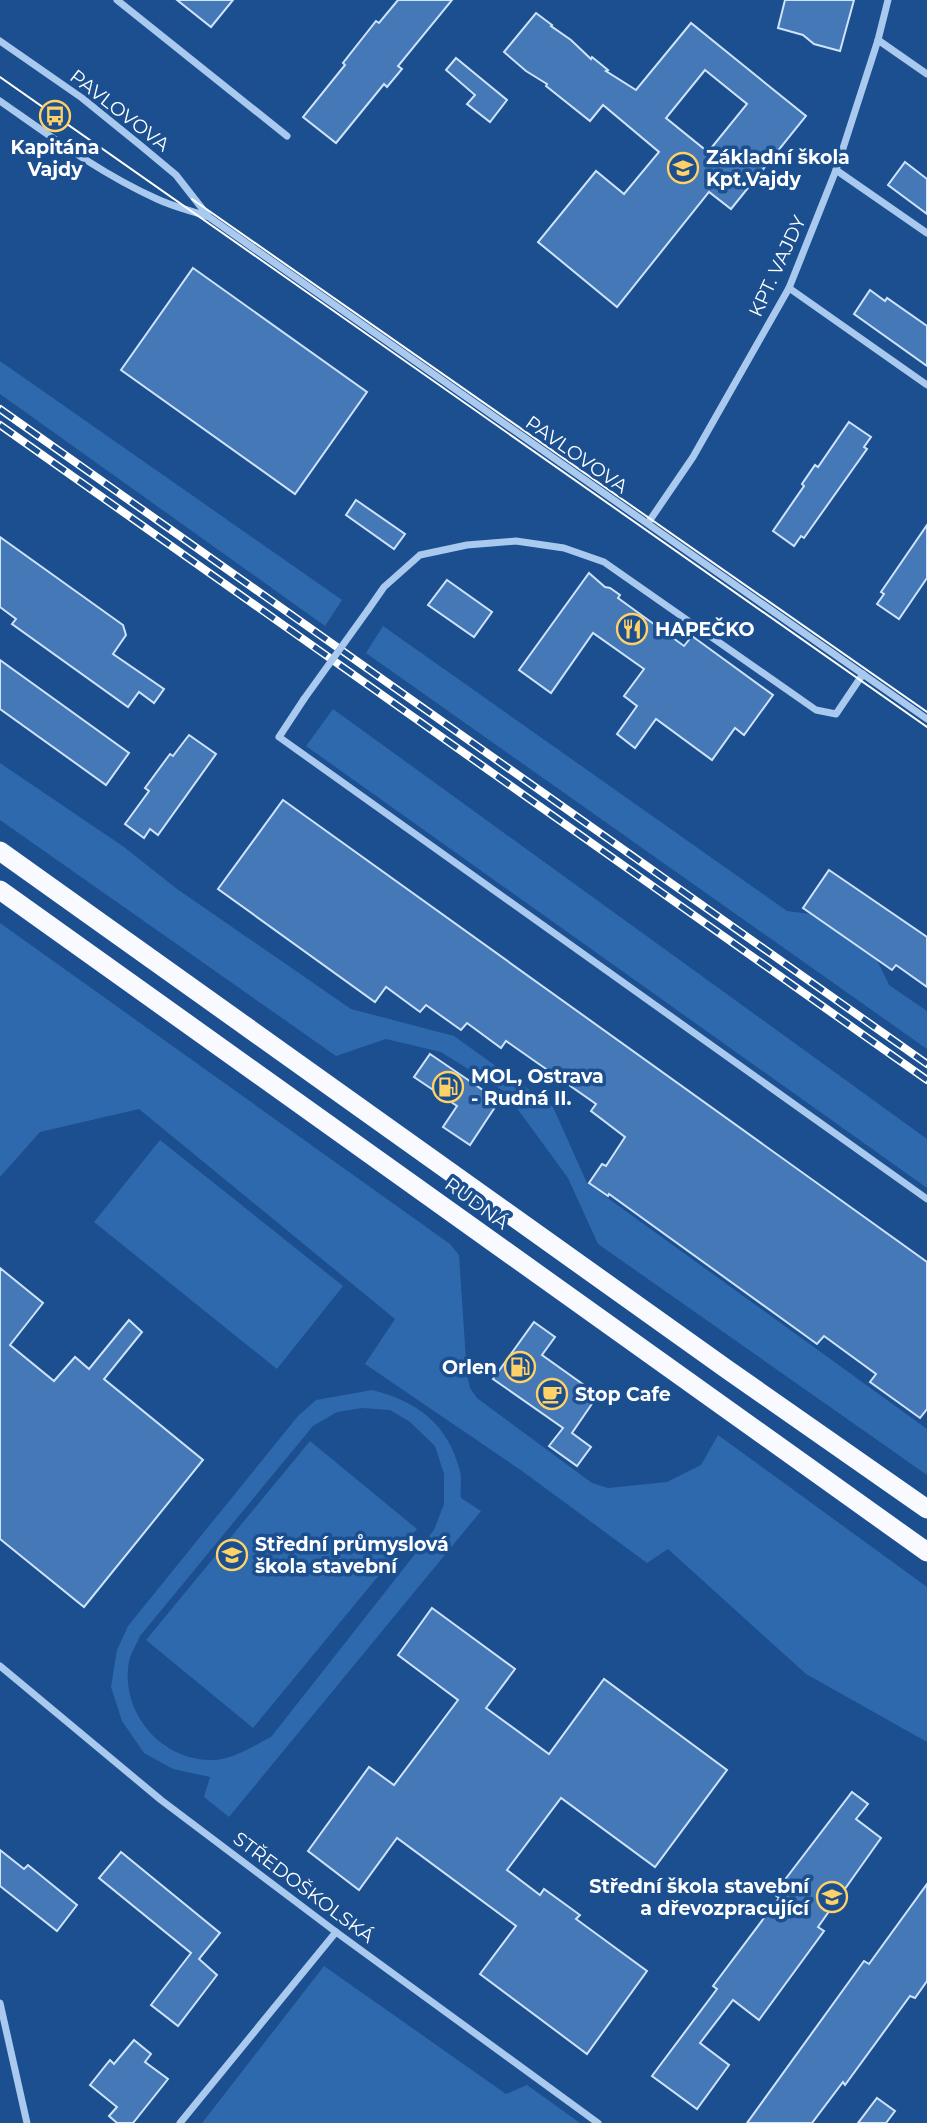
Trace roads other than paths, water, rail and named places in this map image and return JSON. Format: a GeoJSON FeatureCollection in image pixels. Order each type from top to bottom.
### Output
{"type":"FeatureCollection","features":[{"type":"Feature","properties":{"kind":"highway","name":"RUDNÁ"},"geometry":{"type":"LineString","coordinates":[[0,851],[927,1509]]}},
{"type":"Feature","properties":{"kind":"highway","name":"RUDNÁ"},"geometry":{"type":"LineString","coordinates":[[0,890],[927,1552]]}},
{"type":"Feature","properties":{"kind":"street"},"geometry":{"type":"LineString","coordinates":[[117,0],[287,136]]}},
{"type":"Feature","properties":{"kind":"street","name":"KPT. VAJDY"},"geometry":{"type":"LineString","coordinates":[[648,523],[693,457],[789,288],[836,170],[878,40],[888,0]]}},
{"type":"Feature","properties":{"kind":"street"},"geometry":{"type":"LineString","coordinates":[[878,40],[927,74]]}},
{"type":"Feature","properties":{"kind":"street","name":"PAVLOVOVA"},"geometry":{"type":"LineString","coordinates":[[0,41],[82,98],[176,175],[209,217]]}},
{"type":"Feature","properties":{"kind":"street","name":"PAVLOVOVA"},"geometry":{"type":"LineString","coordinates":[[0,101],[54,139],[123,181],[158,200],[209,217],[927,719]]}},
{"type":"Feature","properties":{"kind":"street"},"geometry":{"type":"LineString","coordinates":[[836,170],[927,233]]}},
{"type":"Feature","properties":{"kind":"street"},"geometry":{"type":"LineString","coordinates":[[789,288],[927,385]]}},
{"type":"Feature","properties":{"kind":"street"},"geometry":{"type":"LineString","coordinates":[[863,674],[835,714],[816,710],[604,562],[564,548],[516,541],[467,545],[420,555],[384,587],[279,737],[927,1199]]}},
{"type":"Feature","properties":{"kind":"street","name":"STŘEDOŠKOLSKÁ"},"geometry":{"type":"LineString","coordinates":[[0,1666],[162,1800],[336,1932],[598,2123]]}},
{"type":"Feature","properties":{"kind":"street"},"geometry":{"type":"LineString","coordinates":[[180,2123],[336,1932]]}},
{"type":"Feature","properties":{"kind":"street"},"geometry":{"type":"LineString","coordinates":[[0,2003],[27,2123]]}},
{"type":"Feature","properties":{"kind":"tram line"},"geometry":{"type":"LineString","coordinates":[[0,77],[927,727]]}},
{"type":"Feature","properties":{"kind":"tram line"},"geometry":{"type":"LineString","coordinates":[[192,199],[927,712]]}},
{"type":"Feature","properties":{"kind":"railway"},"geometry":{"type":"LineString","coordinates":[[0,409],[927,1064]]}},
{"type":"Feature","properties":{"kind":"railway"},"geometry":{"type":"LineString","coordinates":[[0,425],[927,1080]]}},
{"type":"Feature","properties":{"kind":"place","name":"Kapitána Vajdy"},"geometry":{"type":"Point","coordinates":[55,116]}},
{"type":"Feature","properties":{"kind":"place","name":"Základní škola Kpt.Vajdy"},"geometry":{"type":"Point","coordinates":[683,168]}},
{"type":"Feature","properties":{"kind":"place","name":"HAPEČKO"},"geometry":{"type":"Point","coordinates":[632,629]}},
{"type":"Feature","properties":{"kind":"place","name":"MOL, Ostrava - Rudná II."},"geometry":{"type":"Point","coordinates":[448,1087]}},
{"type":"Feature","properties":{"kind":"place","name":"Orlen"},"geometry":{"type":"Point","coordinates":[520,1367]}},
{"type":"Feature","properties":{"kind":"place","name":"Stop Cafe"},"geometry":{"type":"Point","coordinates":[552,1394]}},
{"type":"Feature","properties":{"kind":"place","name":"Střední průmyslová škola stavební"},"geometry":{"type":"Point","coordinates":[232,1555]}},
{"type":"Feature","properties":{"kind":"place","name":"Střední škola stavební a dřevozpracující"},"geometry":{"type":"Point","coordinates":[832,1897]}}]}
